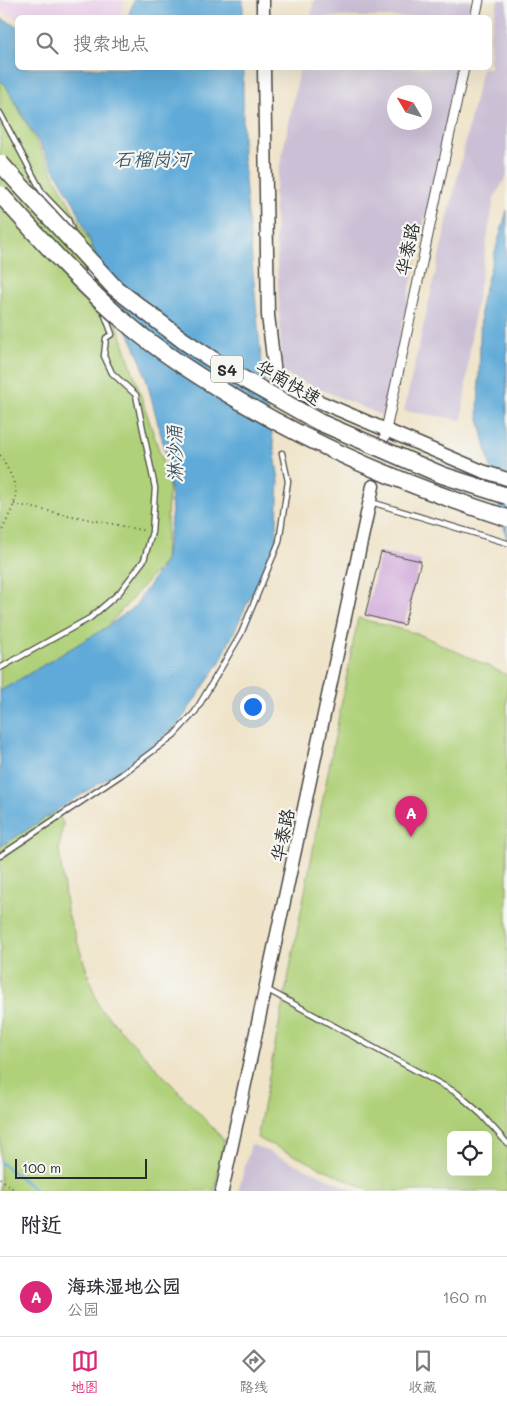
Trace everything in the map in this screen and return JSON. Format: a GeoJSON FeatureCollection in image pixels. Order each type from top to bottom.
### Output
{"type":"FeatureCollection","features":[{"type":"Feature","properties":{"kind":"highway","name":"华南快速"},"geometry":{"type":"LineString","coordinates":[[0,162],[115,288],[184,341],[236,375],[319,422],[442,475],[507,496]]}},
{"type":"Feature","properties":{"kind":"highway","name":"S4"},"geometry":{"type":"LineString","coordinates":[[0,194],[56,258],[90,291],[156,347],[211,384],[286,427],[370,469],[434,495],[507,518]]}},
{"type":"Feature","properties":{"kind":"street"},"geometry":{"type":"LineString","coordinates":[[263,0],[263,15]]}},
{"type":"Feature","properties":{"kind":"street"},"geometry":{"type":"LineString","coordinates":[[476,15],[479,0]]}},
{"type":"Feature","properties":{"kind":"street"},"geometry":{"type":"LineString","coordinates":[[264,70],[268,315],[274,379],[276,383],[385,434],[507,479]]}},
{"type":"Feature","properties":{"kind":"street","name":"华泰路"},"geometry":{"type":"LineString","coordinates":[[385,434],[464,70]]}},
{"type":"Feature","properties":{"kind":"street","name":"华泰路"},"geometry":{"type":"LineString","coordinates":[[222,1191],[373,486]]}},
{"type":"Feature","properties":{"kind":"lane"},"geometry":{"type":"LineString","coordinates":[[0,114],[44,194],[68,220],[112,334],[106,338],[104,356],[112,373],[136,395],[155,488],[152,532],[144,560],[119,593],[90,618],[0,668]]}},
{"type":"Feature","properties":{"kind":"lane"},"geometry":{"type":"LineString","coordinates":[[0,856],[129,769],[174,735],[195,712],[242,634],[279,542],[288,481],[282,453]]}},
{"type":"Feature","properties":{"kind":"lane"},"geometry":{"type":"LineString","coordinates":[[370,501],[507,543]]}},
{"type":"Feature","properties":{"kind":"lane"},"geometry":{"type":"LineString","coordinates":[[266,989],[457,1093],[481,1114],[507,1143]]}},
{"type":"Feature","properties":{"kind":"path"},"geometry":{"type":"LineString","coordinates":[[0,455],[15,482],[17,496],[0,535]]}},
{"type":"Feature","properties":{"kind":"path"},"geometry":{"type":"LineString","coordinates":[[14,504],[152,532]]}},
{"type":"Feature","properties":{"kind":"path"},"geometry":{"type":"LineString","coordinates":[[0,1178],[16,1191]]}},
{"type":"Feature","properties":{"kind":"shaded area"},"geometry":{"type":"Polygon","coordinates":[[[0,0],[125,0],[121,15],[15,15],[15,17],[0,11],[0,0]]]}},
{"type":"Feature","properties":{"kind":"shaded area"},"geometry":{"type":"Polygon","coordinates":[[[314,0],[471,0],[468,15],[311,15],[314,0]]]}},
{"type":"Feature","properties":{"kind":"shaded area"},"geometry":{"type":"Polygon","coordinates":[[[498,0],[507,0],[507,175],[494,198],[472,330],[462,420],[404,411],[482,70],[492,70],[492,26],[498,0]]]}},
{"type":"Feature","properties":{"kind":"shaded area"},"geometry":{"type":"Polygon","coordinates":[[[300,70],[457,70],[383,416],[282,373],[274,194],[300,70]]]}},
{"type":"Feature","properties":{"kind":"shaded area"},"geometry":{"type":"Polygon","coordinates":[[[251,1144],[356,1191],[238,1191],[251,1144]]]}},
{"type":"Feature","properties":{"kind":"green space"},"geometry":{"type":"Polygon","coordinates":[[[0,81],[4,82],[91,244],[169,481],[165,561],[107,627],[0,691],[0,81]]]}},
{"type":"Feature","properties":{"kind":"green space"},"geometry":{"type":"Polygon","coordinates":[[[358,618],[419,634],[507,675],[507,1191],[371,1191],[257,1138],[358,618]]]}},
{"type":"Feature","properties":{"kind":"green space"},"geometry":{"type":"Polygon","coordinates":[[[56,811],[63,823],[59,850],[67,911],[99,1007],[224,1140],[215,1191],[0,1191],[0,847],[56,811]]]}},
{"type":"Feature","properties":{"kind":"water"},"geometry":{"type":"Polygon","coordinates":[[[134,0],[243,0],[243,15],[129,15],[134,0]]]}},
{"type":"Feature","properties":{"kind":"water","name":"石榴岗河"},"geometry":{"type":"Polygon","coordinates":[[[0,18],[15,25],[15,70],[243,70],[243,156],[252,261],[261,358],[279,481],[276,542],[220,662],[178,725],[134,761],[0,847],[0,691],[107,627],[135,606],[165,561],[172,511],[167,458],[143,367],[75,205],[4,83],[0,81],[0,18]]]}},
{"type":"Feature","properties":{"kind":"water"},"geometry":{"type":"Polygon","coordinates":[[[507,210],[507,540],[478,414],[481,301],[507,210]]]}},
{"type":"Feature","properties":{"kind":"building"},"geometry":{"type":"Polygon","coordinates":[[[381,552],[421,561],[404,625],[365,615],[381,552]]]}},
{"type":"Feature","properties":{"kind":"waterway"},"geometry":{"type":"LineString","coordinates":[[0,1162],[37,1191]]}},
{"type":"Feature","properties":{"kind":"place","name":"海珠湿地公园"},"geometry":{"type":"Point","coordinates":[411,837]}},
{"type":"Feature","properties":{"kind":"water label","name":"淋沙涌"},"geometry":{"type":"Point","coordinates":[174,454]}}]}
